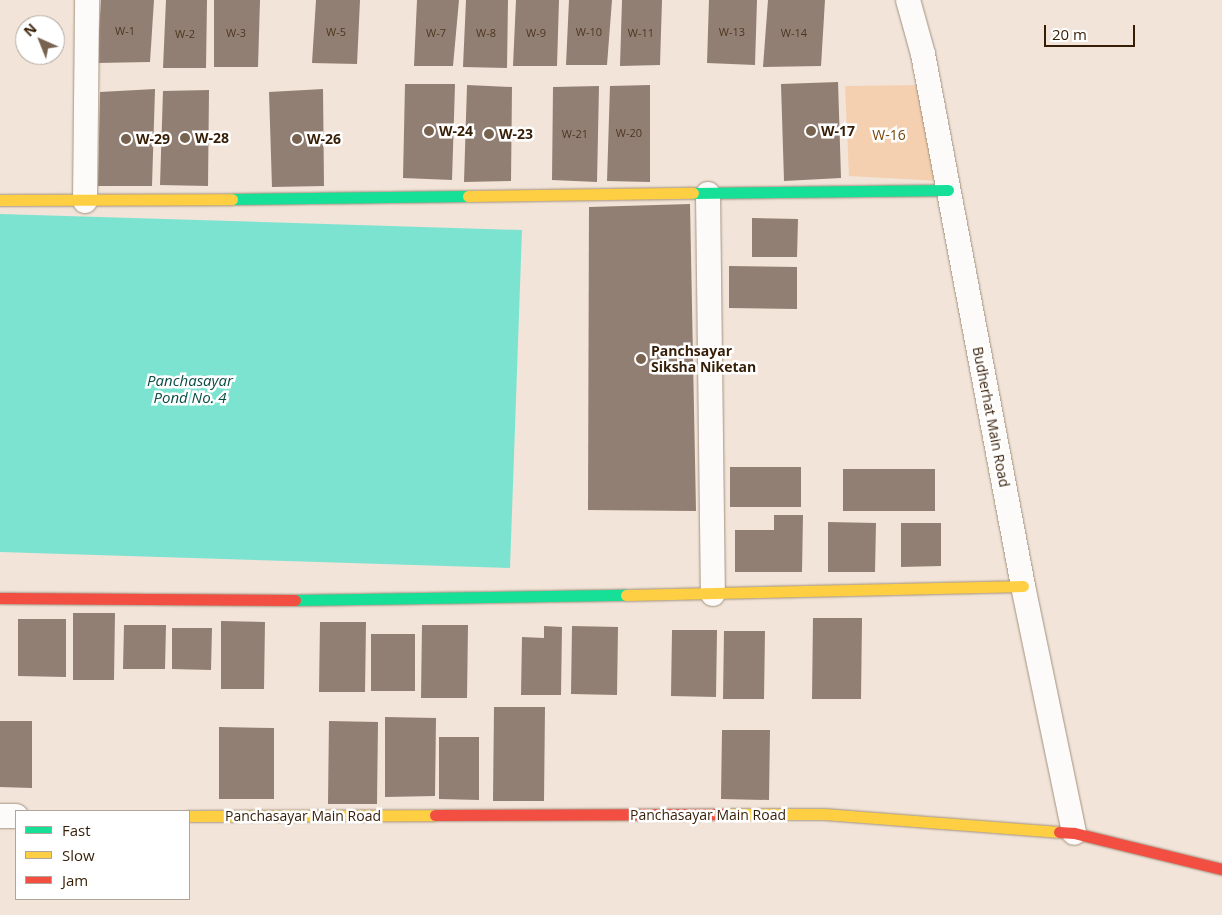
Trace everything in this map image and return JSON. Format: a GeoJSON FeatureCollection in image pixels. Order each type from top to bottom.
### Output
{"type":"FeatureCollection","features":[{"type":"Feature","properties":{"kind":"street"},"geometry":{"type":"LineString","coordinates":[[85,201],[87,0]]}},
{"type":"Feature","properties":{"kind":"street","name":"Budherhat Main Road"},"geometry":{"type":"LineString","coordinates":[[908,0],[923,54],[1023,586],[1074,833]]}},
{"type":"Feature","properties":{"kind":"street"},"geometry":{"type":"LineString","coordinates":[[0,200],[85,201],[948,190]]}},
{"type":"Feature","properties":{"kind":"street"},"geometry":{"type":"LineString","coordinates":[[708,194],[713,594]]}},
{"type":"Feature","properties":{"kind":"street"},"geometry":{"type":"LineString","coordinates":[[0,598],[295,600],[713,594],[1023,586]]}},
{"type":"Feature","properties":{"kind":"street","name":"Panchasayar Main Road"},"geometry":{"type":"LineString","coordinates":[[190,816],[824,814],[1074,833],[1222,869]]}},
{"type":"Feature","properties":{"kind":"street"},"geometry":{"type":"LineString","coordinates":[[0,816],[15,816]]}},
{"type":"Feature","properties":{"kind":"green space","name":"W-16"},"geometry":{"type":"Polygon","coordinates":[[[921,85],[940,181],[849,176],[845,86],[921,85]]]}},
{"type":"Feature","properties":{"kind":"water","name":"Panchasayar Pond No. 4"},"geometry":{"type":"Polygon","coordinates":[[[0,214],[522,230],[510,568],[0,552],[0,214]]]}},
{"type":"Feature","properties":{"kind":"building"},"geometry":{"type":"Polygon","coordinates":[[[101,0],[154,0],[150,62],[97,63],[101,0]]]}},
{"type":"Feature","properties":{"kind":"building","name":"W-2"},"geometry":{"type":"Polygon","coordinates":[[[166,0],[207,0],[206,68],[163,68],[166,0]]]}},
{"type":"Feature","properties":{"kind":"building","name":"W-3"},"geometry":{"type":"Polygon","coordinates":[[[214,0],[260,0],[258,67],[214,67],[214,0]]]}},
{"type":"Feature","properties":{"kind":"building","name":"W-5"},"geometry":{"type":"Polygon","coordinates":[[[316,0],[360,0],[357,64],[312,63],[316,0]]]}},
{"type":"Feature","properties":{"kind":"building","name":"W-7"},"geometry":{"type":"Polygon","coordinates":[[[417,0],[459,0],[453,66],[414,66],[417,0]]]}},
{"type":"Feature","properties":{"kind":"building","name":"W-8"},"geometry":{"type":"Polygon","coordinates":[[[466,0],[508,0],[507,68],[463,67],[466,0]]]}},
{"type":"Feature","properties":{"kind":"building","name":"W-9"},"geometry":{"type":"Polygon","coordinates":[[[516,0],[559,0],[557,66],[513,66],[516,0]]]}},
{"type":"Feature","properties":{"kind":"building","name":"W-10"},"geometry":{"type":"Polygon","coordinates":[[[569,0],[612,0],[607,65],[566,65],[569,0]]]}},
{"type":"Feature","properties":{"kind":"building","name":"W-11"},"geometry":{"type":"Polygon","coordinates":[[[622,0],[662,0],[660,65],[620,66],[622,0]]]}},
{"type":"Feature","properties":{"kind":"building","name":"W-13"},"geometry":{"type":"Polygon","coordinates":[[[709,0],[757,0],[755,65],[707,63],[709,0]]]}},
{"type":"Feature","properties":{"kind":"building","name":"W-14"},"geometry":{"type":"Polygon","coordinates":[[[768,0],[825,0],[821,66],[763,67],[768,0]]]}},
{"type":"Feature","properties":{"kind":"building","name":"W-17"},"geometry":{"type":"Polygon","coordinates":[[[838,82],[841,178],[784,181],[781,84],[838,82]]]}},
{"type":"Feature","properties":{"kind":"building","name":"W-24"},"geometry":{"type":"Polygon","coordinates":[[[405,84],[455,84],[452,180],[403,178],[405,84]]]}},
{"type":"Feature","properties":{"kind":"building","name":"W-23"},"geometry":{"type":"Polygon","coordinates":[[[467,85],[512,87],[511,181],[464,182],[467,85]]]}},
{"type":"Feature","properties":{"kind":"building","name":"W-20"},"geometry":{"type":"Polygon","coordinates":[[[650,85],[650,182],[607,181],[610,86],[650,85]]]}},
{"type":"Feature","properties":{"kind":"building","name":"W-21"},"geometry":{"type":"Polygon","coordinates":[[[599,86],[597,182],[552,180],[553,87],[599,86]]]}},
{"type":"Feature","properties":{"kind":"building","name":"W-29"},"geometry":{"type":"Polygon","coordinates":[[[155,89],[152,186],[98,186],[100,92],[155,89]]]}},
{"type":"Feature","properties":{"kind":"building","name":"W-26"},"geometry":{"type":"Polygon","coordinates":[[[323,89],[324,186],[272,187],[269,92],[323,89]]]}},
{"type":"Feature","properties":{"kind":"building","name":"W-28"},"geometry":{"type":"Polygon","coordinates":[[[209,90],[208,186],[160,185],[163,91],[209,90]]]}},
{"type":"Feature","properties":{"kind":"building","name":"Panchsayar Siksha Niketan"},"geometry":{"type":"Polygon","coordinates":[[[690,204],[696,511],[588,510],[589,207],[690,204]]]}},
{"type":"Feature","properties":{"kind":"building"},"geometry":{"type":"Polygon","coordinates":[[[752,218],[798,219],[797,257],[752,257],[752,218]]]}},
{"type":"Feature","properties":{"kind":"building"},"geometry":{"type":"Polygon","coordinates":[[[729,266],[797,267],[797,309],[729,308],[729,266]]]}},
{"type":"Feature","properties":{"kind":"building"},"geometry":{"type":"Polygon","coordinates":[[[730,467],[801,467],[801,507],[730,507],[730,467]]]}},
{"type":"Feature","properties":{"kind":"building"},"geometry":{"type":"Polygon","coordinates":[[[843,469],[935,469],[935,511],[843,511],[843,469]]]}},
{"type":"Feature","properties":{"kind":"building"},"geometry":{"type":"Polygon","coordinates":[[[774,515],[803,515],[802,572],[735,572],[735,530],[774,530],[774,515]]]}},
{"type":"Feature","properties":{"kind":"building"},"geometry":{"type":"Polygon","coordinates":[[[828,522],[876,523],[875,572],[828,572],[828,522]]]}},
{"type":"Feature","properties":{"kind":"building"},"geometry":{"type":"Polygon","coordinates":[[[901,523],[941,523],[941,566],[901,567],[901,523]]]}},
{"type":"Feature","properties":{"kind":"building"},"geometry":{"type":"Polygon","coordinates":[[[73,613],[115,613],[114,680],[73,680],[73,613]]]}},
{"type":"Feature","properties":{"kind":"building"},"geometry":{"type":"Polygon","coordinates":[[[813,618],[862,618],[861,699],[812,699],[813,618]]]}},
{"type":"Feature","properties":{"kind":"building"},"geometry":{"type":"Polygon","coordinates":[[[18,619],[66,619],[66,677],[18,676],[18,619]]]}},
{"type":"Feature","properties":{"kind":"building"},"geometry":{"type":"Polygon","coordinates":[[[221,621],[265,622],[264,689],[221,689],[221,621]]]}},
{"type":"Feature","properties":{"kind":"building"},"geometry":{"type":"Polygon","coordinates":[[[320,622],[366,622],[365,692],[319,692],[320,622]]]}},
{"type":"Feature","properties":{"kind":"building"},"geometry":{"type":"Polygon","coordinates":[[[124,625],[166,625],[165,669],[123,669],[124,625]]]}},
{"type":"Feature","properties":{"kind":"building"},"geometry":{"type":"Polygon","coordinates":[[[422,625],[468,625],[467,698],[421,698],[422,625]]]}},
{"type":"Feature","properties":{"kind":"building"},"geometry":{"type":"Polygon","coordinates":[[[544,626],[562,627],[561,695],[521,695],[522,637],[544,638],[544,626]]]}},
{"type":"Feature","properties":{"kind":"building"},"geometry":{"type":"Polygon","coordinates":[[[572,626],[618,627],[617,695],[571,694],[572,626]]]}},
{"type":"Feature","properties":{"kind":"building"},"geometry":{"type":"Polygon","coordinates":[[[172,628],[212,628],[211,670],[172,669],[172,628]]]}},
{"type":"Feature","properties":{"kind":"building"},"geometry":{"type":"Polygon","coordinates":[[[672,630],[717,630],[716,697],[671,696],[672,630]]]}},
{"type":"Feature","properties":{"kind":"building"},"geometry":{"type":"Polygon","coordinates":[[[724,631],[765,631],[764,699],[723,699],[724,631]]]}},
{"type":"Feature","properties":{"kind":"building"},"geometry":{"type":"Polygon","coordinates":[[[371,634],[415,634],[415,691],[371,691],[371,634]]]}},
{"type":"Feature","properties":{"kind":"building"},"geometry":{"type":"Polygon","coordinates":[[[494,707],[545,707],[544,801],[493,801],[494,707]]]}},
{"type":"Feature","properties":{"kind":"building"},"geometry":{"type":"Polygon","coordinates":[[[385,717],[436,718],[435,796],[385,797],[385,717]]]}},
{"type":"Feature","properties":{"kind":"building"},"geometry":{"type":"Polygon","coordinates":[[[0,721],[32,721],[32,788],[0,787],[0,721]]]}},
{"type":"Feature","properties":{"kind":"building"},"geometry":{"type":"Polygon","coordinates":[[[329,721],[378,722],[377,804],[328,804],[329,721]]]}},
{"type":"Feature","properties":{"kind":"building"},"geometry":{"type":"Polygon","coordinates":[[[219,727],[274,728],[274,799],[219,799],[219,727]]]}},
{"type":"Feature","properties":{"kind":"building"},"geometry":{"type":"Polygon","coordinates":[[[722,730],[770,730],[769,800],[721,799],[722,730]]]}},
{"type":"Feature","properties":{"kind":"building"},"geometry":{"type":"Polygon","coordinates":[[[439,737],[479,737],[479,800],[439,799],[439,737]]]}},
{"type":"Feature","properties":{"kind":"traffic: fast"},"geometry":{"type":"LineString","coordinates":[[693,193],[948,190]]}},
{"type":"Feature","properties":{"kind":"traffic: fast"},"geometry":{"type":"LineString","coordinates":[[232,199],[468,196]]}},
{"type":"Feature","properties":{"kind":"traffic: fast"},"geometry":{"type":"LineString","coordinates":[[295,600],[626,595]]}},
{"type":"Feature","properties":{"kind":"traffic: slow"},"geometry":{"type":"LineString","coordinates":[[468,196],[693,193]]}},
{"type":"Feature","properties":{"kind":"traffic: slow"},"geometry":{"type":"LineString","coordinates":[[0,200],[232,199]]}},
{"type":"Feature","properties":{"kind":"traffic: slow"},"geometry":{"type":"LineString","coordinates":[[626,595],[1023,586]]}},
{"type":"Feature","properties":{"kind":"traffic: slow"},"geometry":{"type":"LineString","coordinates":[[726,814],[824,814],[1059,832]]}},
{"type":"Feature","properties":{"kind":"traffic: slow"},"geometry":{"type":"LineString","coordinates":[[190,816],[435,815]]}},
{"type":"Feature","properties":{"kind":"traffic: jam"},"geometry":{"type":"LineString","coordinates":[[0,598],[295,600]]}},
{"type":"Feature","properties":{"kind":"traffic: jam"},"geometry":{"type":"LineString","coordinates":[[435,815],[726,814]]}},
{"type":"Feature","properties":{"kind":"traffic: jam"},"geometry":{"type":"LineString","coordinates":[[1059,832],[1074,833],[1222,869]]}},
{"type":"Feature","properties":{"kind":"place","name":"W-24"},"geometry":{"type":"Point","coordinates":[429,131]}},
{"type":"Feature","properties":{"kind":"place","name":"W-17"},"geometry":{"type":"Point","coordinates":[811,131]}},
{"type":"Feature","properties":{"kind":"place","name":"W-23"},"geometry":{"type":"Point","coordinates":[489,134]}},
{"type":"Feature","properties":{"kind":"place","name":"W-28"},"geometry":{"type":"Point","coordinates":[185,138]}},
{"type":"Feature","properties":{"kind":"place","name":"W-29"},"geometry":{"type":"Point","coordinates":[126,139]}},
{"type":"Feature","properties":{"kind":"place","name":"W-26"},"geometry":{"type":"Point","coordinates":[297,139]}},
{"type":"Feature","properties":{"kind":"place","name":"Panchsayar Siksha Niketan"},"geometry":{"type":"Point","coordinates":[641,359]}}]}
